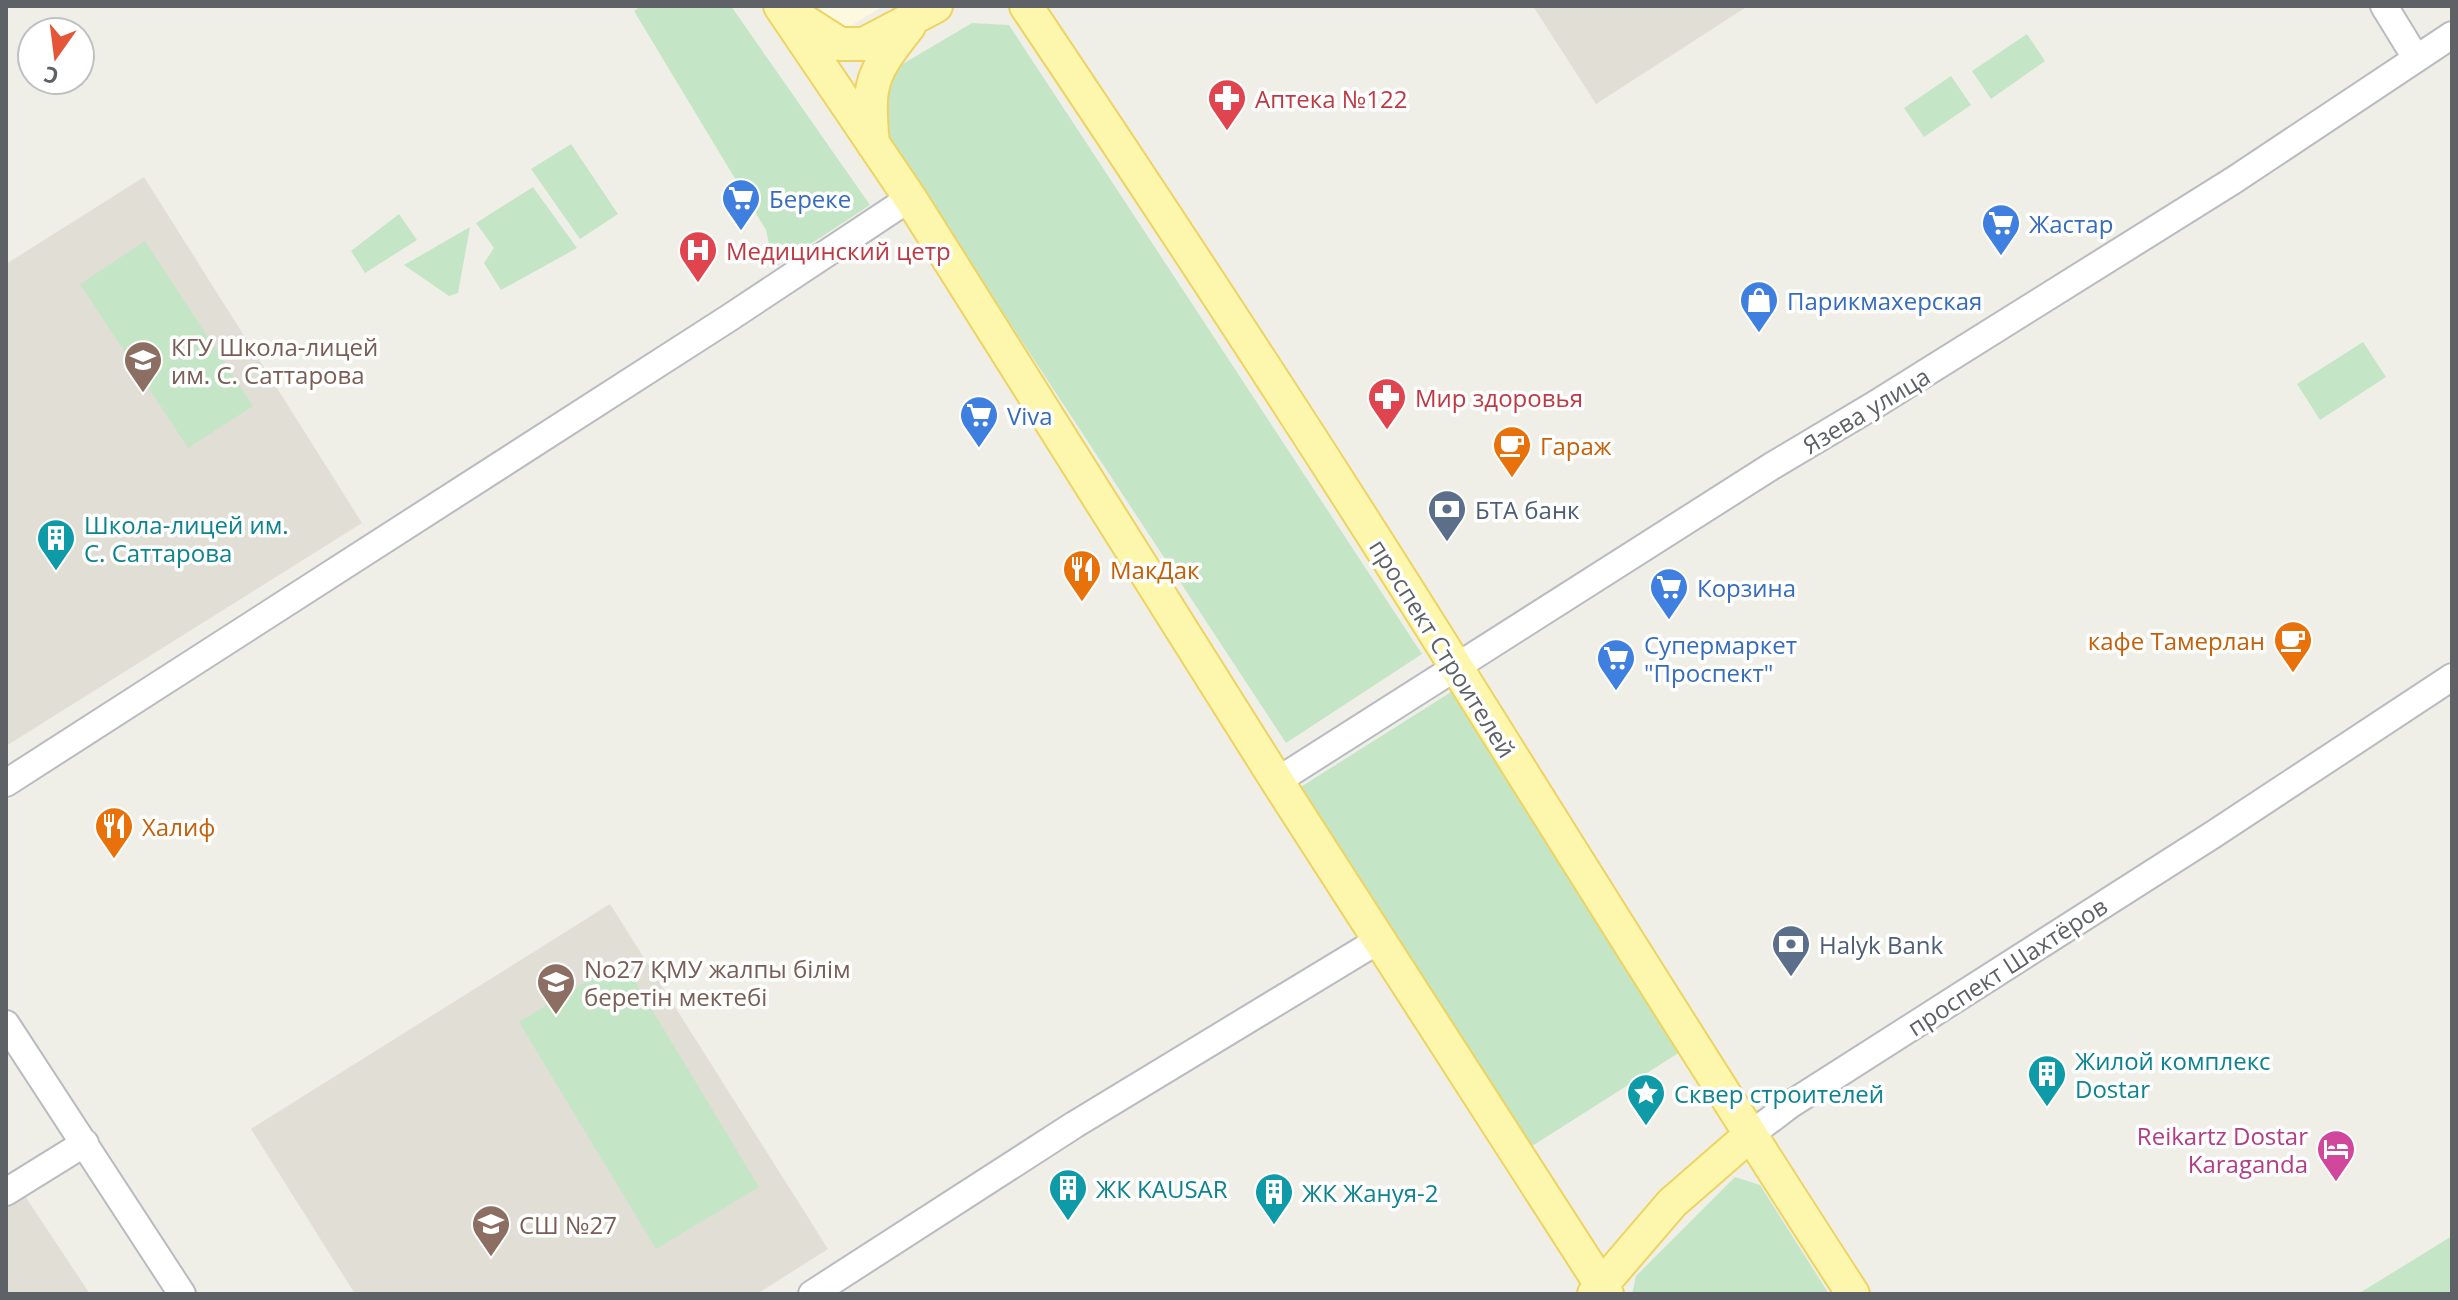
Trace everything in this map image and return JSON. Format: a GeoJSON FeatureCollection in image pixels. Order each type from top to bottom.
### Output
{"type":"FeatureCollection","features":[{"type":"Feature","properties":{"kind":"main road"},"geometry":{"type":"LineString","coordinates":[[781,6],[840,44],[864,44],[926,12]]}},
{"type":"Feature","properties":{"kind":"main road"},"geometry":{"type":"LineString","coordinates":[[781,6],[910,198],[1277,781],[1494,1116],[1601,1291]]}},
{"type":"Feature","properties":{"kind":"main road","name":"проспект Строителей"},"geometry":{"type":"LineString","coordinates":[[1026,6],[1160,207],[1457,667],[1853,1294]]}},
{"type":"Feature","properties":{"kind":"main road"},"geometry":{"type":"LineString","coordinates":[[873,145],[869,109],[873,76],[926,12]]}},
{"type":"Feature","properties":{"kind":"main road","name":"проспект Шахтёров"},"geometry":{"type":"LineString","coordinates":[[1601,1291],[1672,1203],[1750,1135]]}},
{"type":"Feature","properties":{"kind":"street"},"geometry":{"type":"LineString","coordinates":[[2384,6],[2416,58]]}},
{"type":"Feature","properties":{"kind":"street","name":"Язева улица"},"geometry":{"type":"LineString","coordinates":[[1277,781],[1772,466],[2234,180],[2452,35]]}},
{"type":"Feature","properties":{"kind":"street"},"geometry":{"type":"LineString","coordinates":[[6,783],[677,352],[910,198]]}},
{"type":"Feature","properties":{"kind":"street","name":"проспект Шахтёров"},"geometry":{"type":"LineString","coordinates":[[1750,1135],[1791,1104],[2214,834],[2452,677]]}},
{"type":"Feature","properties":{"kind":"street"},"geometry":{"type":"LineString","coordinates":[[812,1294],[1074,1125],[1379,940]]}},
{"type":"Feature","properties":{"kind":"street"},"geometry":{"type":"LineString","coordinates":[[6,1024],[182,1294]]}},
{"type":"Feature","properties":{"kind":"street"},"geometry":{"type":"LineString","coordinates":[[6,1192],[85,1143]]}},
{"type":"Feature","properties":{"kind":"shaded area"},"geometry":{"type":"Polygon","coordinates":[[[819,6],[883,6],[836,35],[819,6]]]}},
{"type":"Feature","properties":{"kind":"shaded area"},"geometry":{"type":"Polygon","coordinates":[[[1533,6],[1748,6],[1596,104],[1533,6]]]}},
{"type":"Feature","properties":{"kind":"shaded area","name":"КГУ Школа-лицей им. С. Саттарова"},"geometry":{"type":"Polygon","coordinates":[[[144,177],[362,523],[6,746],[6,264],[144,177]]]}},
{"type":"Feature","properties":{"kind":"shaded area","name":"No27 ҚМУ жалпы білім беретін мектебі"},"geometry":{"type":"Polygon","coordinates":[[[610,904],[828,1249],[757,1294],[355,1294],[251,1129],[610,904]]]}},
{"type":"Feature","properties":{"kind":"shaded area"},"geometry":{"type":"Polygon","coordinates":[[[25,1196],[90,1294],[6,1294],[6,1208],[25,1196]]]}},
{"type":"Feature","properties":{"kind":"green space"},"geometry":{"type":"Polygon","coordinates":[[[641,6],[731,6],[870,205],[774,268],[766,230],[634,11],[641,6]]]}},
{"type":"Feature","properties":{"kind":"green space"},"geometry":{"type":"Polygon","coordinates":[[[972,23],[1009,25],[1422,654],[1286,743],[887,136],[882,82],[889,72],[972,23]]]}},
{"type":"Feature","properties":{"kind":"green space"},"geometry":{"type":"Polygon","coordinates":[[[2027,34],[2045,61],[1991,99],[1972,71],[2027,34]]]}},
{"type":"Feature","properties":{"kind":"green space"},"geometry":{"type":"Polygon","coordinates":[[[1951,76],[1971,105],[1924,137],[1904,108],[1951,76]]]}},
{"type":"Feature","properties":{"kind":"green space"},"geometry":{"type":"Polygon","coordinates":[[[571,144],[618,214],[580,239],[531,169],[571,144]]]}},
{"type":"Feature","properties":{"kind":"green space"},"geometry":{"type":"Polygon","coordinates":[[[533,187],[577,248],[501,290],[484,263],[494,248],[476,223],[533,187]]]}},
{"type":"Feature","properties":{"kind":"green space"},"geometry":{"type":"Polygon","coordinates":[[[399,214],[417,240],[365,273],[351,251],[399,214]]]}},
{"type":"Feature","properties":{"kind":"green space"},"geometry":{"type":"Polygon","coordinates":[[[470,227],[458,293],[449,296],[404,265],[470,227]]]}},
{"type":"Feature","properties":{"kind":"green space"},"geometry":{"type":"Polygon","coordinates":[[[145,241],[253,406],[188,448],[80,284],[145,241]]]}},
{"type":"Feature","properties":{"kind":"green space"},"geometry":{"type":"Polygon","coordinates":[[[2363,342],[2386,377],[2320,420],[2297,384],[2363,342]]]}},
{"type":"Feature","properties":{"kind":"green space"},"geometry":{"type":"Polygon","coordinates":[[[1451,692],[1680,1052],[1529,1148],[1299,788],[1451,692]]]}},
{"type":"Feature","properties":{"kind":"green space"},"geometry":{"type":"Polygon","coordinates":[[[622,960],[759,1187],[656,1249],[519,1022],[622,960]]]}},
{"type":"Feature","properties":{"kind":"green space"},"geometry":{"type":"Polygon","coordinates":[[[1735,1177],[1760,1185],[1829,1294],[1632,1294],[1636,1276],[1735,1177]]]}},
{"type":"Feature","properties":{"kind":"green space"},"geometry":{"type":"Polygon","coordinates":[[[2452,1236],[2452,1294],[2358,1294],[2452,1236]]]}},
{"type":"Feature","properties":{"kind":"place","name":"Аптека №122"},"geometry":{"type":"Point","coordinates":[1227,132]}},
{"type":"Feature","properties":{"kind":"place","name":"Береке"},"geometry":{"type":"Point","coordinates":[741,232]}},
{"type":"Feature","properties":{"kind":"place","name":"Жастар"},"geometry":{"type":"Point","coordinates":[2001,257]}},
{"type":"Feature","properties":{"kind":"place","name":"Медицинский цетр"},"geometry":{"type":"Point","coordinates":[698,284]}},
{"type":"Feature","properties":{"kind":"place","name":"Парикмахерская"},"geometry":{"type":"Point","coordinates":[1759,334]}},
{"type":"Feature","properties":{"kind":"place","name":"КГУ Школа-лицей им. С. Саттарова"},"geometry":{"type":"Point","coordinates":[143,394]}},
{"type":"Feature","properties":{"kind":"place","name":"Мир здоровья"},"geometry":{"type":"Point","coordinates":[1387,431]}},
{"type":"Feature","properties":{"kind":"place","name":"Viva"},"geometry":{"type":"Point","coordinates":[979,449]}},
{"type":"Feature","properties":{"kind":"place","name":"Гараж"},"geometry":{"type":"Point","coordinates":[1512,479]}},
{"type":"Feature","properties":{"kind":"place","name":"БТА банк"},"geometry":{"type":"Point","coordinates":[1447,543]}},
{"type":"Feature","properties":{"kind":"place","name":"Школа-лицей им. С. Саттарова"},"geometry":{"type":"Point","coordinates":[56,572]}},
{"type":"Feature","properties":{"kind":"place","name":"МакДак"},"geometry":{"type":"Point","coordinates":[1082,603]}},
{"type":"Feature","properties":{"kind":"place","name":"Корзина"},"geometry":{"type":"Point","coordinates":[1669,621]}},
{"type":"Feature","properties":{"kind":"place","name":"кафе Тамерлан"},"geometry":{"type":"Point","coordinates":[2293,674]}},
{"type":"Feature","properties":{"kind":"place","name":"Супермаркет \"Проспект\""},"geometry":{"type":"Point","coordinates":[1616,692]}},
{"type":"Feature","properties":{"kind":"place","name":"Халиф"},"geometry":{"type":"Point","coordinates":[114,860]}},
{"type":"Feature","properties":{"kind":"place","name":"Halyk Bank"},"geometry":{"type":"Point","coordinates":[1791,978]}},
{"type":"Feature","properties":{"kind":"place","name":"No27 ҚМУ жалпы білім беретін мектебі"},"geometry":{"type":"Point","coordinates":[556,1016]}},
{"type":"Feature","properties":{"kind":"place","name":"Жилой комплекс Dostar"},"geometry":{"type":"Point","coordinates":[2047,1108]}},
{"type":"Feature","properties":{"kind":"place","name":"Сквер строителей"},"geometry":{"type":"Point","coordinates":[1646,1127]}},
{"type":"Feature","properties":{"kind":"place","name":"Reikartz Dostar Karaganda"},"geometry":{"type":"Point","coordinates":[2336,1183]}},
{"type":"Feature","properties":{"kind":"place","name":"ЖК KAUSAR"},"geometry":{"type":"Point","coordinates":[1068,1222]}},
{"type":"Feature","properties":{"kind":"place","name":"ЖК Жануя-2"},"geometry":{"type":"Point","coordinates":[1274,1226]}},
{"type":"Feature","properties":{"kind":"place","name":"СШ №27"},"geometry":{"type":"Point","coordinates":[491,1258]}}]}
